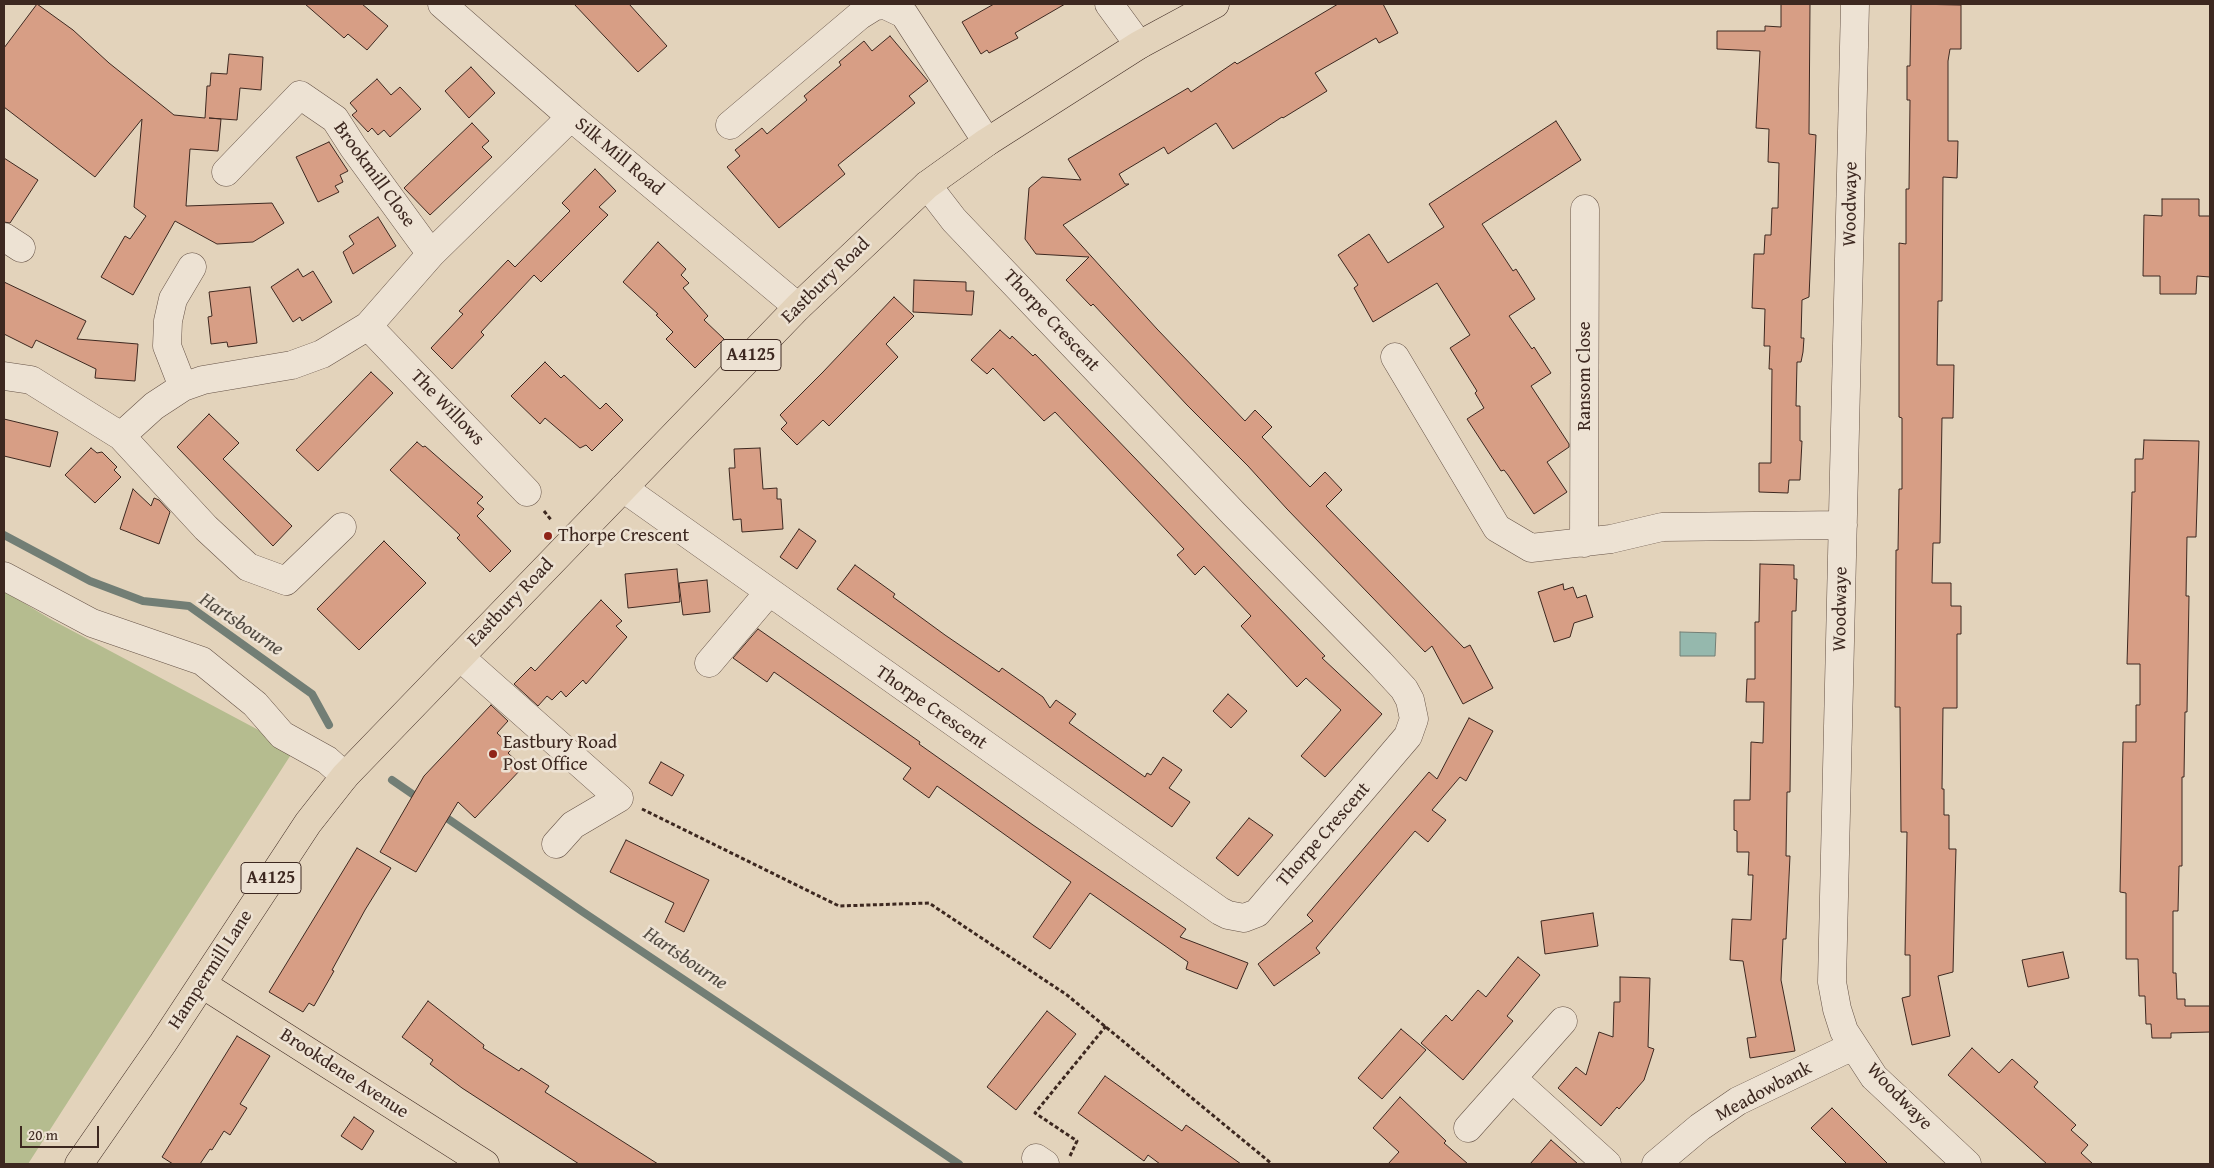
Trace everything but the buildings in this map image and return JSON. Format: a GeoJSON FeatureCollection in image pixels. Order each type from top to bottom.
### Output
{"type":"FeatureCollection","features":[{"type":"Feature","properties":{"kind":"main road","name":"Eastbury Road"},"geometry":{"type":"LineString","coordinates":[[345,776],[798,307],[927,185],[987,142],[1139,45],[1215,4]]}},
{"type":"Feature","properties":{"kind":"main road","name":"Hampermill Lane"},"geometry":{"type":"LineString","coordinates":[[79,1164],[202,984],[308,823],[345,776]]}},
{"type":"Feature","properties":{"kind":"main road","name":"Brookdene Avenue"},"geometry":{"type":"LineString","coordinates":[[202,984],[485,1164]]}},
{"type":"Feature","properties":{"kind":"street","name":"Silk Mill Road"},"geometry":{"type":"LineString","coordinates":[[442,4],[571,117],[798,307]]}},
{"type":"Feature","properties":{"kind":"street"},"geometry":{"type":"LineString","coordinates":[[1109,4],[1139,45]]}},
{"type":"Feature","properties":{"kind":"street","name":"Woodwaye"},"geometry":{"type":"LineString","coordinates":[[1855,4],[1832,982],[1836,1009],[1844,1032],[1874,1077],[1967,1164]]}},
{"type":"Feature","properties":{"kind":"street"},"geometry":{"type":"LineString","coordinates":[[730,125],[859,16],[875,6],[885,5],[904,14],[987,142]]}},
{"type":"Feature","properties":{"kind":"street","name":"Brookmill Close"},"geometry":{"type":"LineString","coordinates":[[226,172],[300,95],[335,119],[431,254]]}},
{"type":"Feature","properties":{"kind":"street"},"geometry":{"type":"LineString","coordinates":[[121,436],[154,406],[183,387],[204,380],[292,365],[322,354],[368,326],[431,254],[571,117]]}},
{"type":"Feature","properties":{"kind":"street","name":"Thorpe Crescent"},"geometry":{"type":"LineString","coordinates":[[623,488],[1228,915],[1244,918],[1257,913],[1408,736],[1412,727],[1413,709],[1404,689],[954,220],[927,185]]}},
{"type":"Feature","properties":{"kind":"street","name":"Ransom Close"},"geometry":{"type":"LineString","coordinates":[[1584,543],[1585,209]]}},
{"type":"Feature","properties":{"kind":"street"},"geometry":{"type":"LineString","coordinates":[[183,387],[167,346],[168,321],[173,299],[192,267]]}},
{"type":"Feature","properties":{"kind":"street","name":"The Willows"},"geometry":{"type":"LineString","coordinates":[[368,326],[527,492]]}},
{"type":"Feature","properties":{"kind":"street"},"geometry":{"type":"LineString","coordinates":[[1395,357],[1497,528],[1531,548],[1584,543],[1637,534],[1662,527],[1843,525]]}},
{"type":"Feature","properties":{"kind":"street"},"geometry":{"type":"LineString","coordinates":[[4,376],[31,380],[121,436],[206,528],[248,567],[286,581],[342,527]]}},
{"type":"Feature","properties":{"kind":"street"},"geometry":{"type":"LineString","coordinates":[[4,576],[92,623],[202,661],[255,704],[282,735],[327,760],[345,776]]}},
{"type":"Feature","properties":{"kind":"street"},"geometry":{"type":"LineString","coordinates":[[709,663],[769,592]]}},
{"type":"Feature","properties":{"kind":"street"},"geometry":{"type":"LineString","coordinates":[[460,657],[619,798],[573,825],[556,844]]}},
{"type":"Feature","properties":{"kind":"street"},"geometry":{"type":"LineString","coordinates":[[1468,1128],[1563,1020]]}},
{"type":"Feature","properties":{"kind":"street","name":"Meadowbank"},"geometry":{"type":"LineString","coordinates":[[1656,1164],[1700,1126],[1738,1101],[1853,1046]]}},
{"type":"Feature","properties":{"kind":"street"},"geometry":{"type":"LineString","coordinates":[[1513,1079],[1607,1164]]}},
{"type":"Feature","properties":{"kind":"path"},"geometry":{"type":"LineString","coordinates":[[619,798],[839,906],[929,903],[1067,995],[1272,1164]]}},
{"type":"Feature","properties":{"kind":"path"},"geometry":{"type":"LineString","coordinates":[[1069,1164],[1076,1141],[1035,1113],[1106,1026]]}},
{"type":"Feature","properties":{"kind":"green space"},"geometry":{"type":"Polygon","coordinates":[[[4,591],[52,620],[281,742],[292,753],[28,1164],[4,1164],[4,591]]]}},
{"type":"Feature","properties":{"kind":"water"},"geometry":{"type":"Polygon","coordinates":[[[1680,632],[1716,633],[1715,656],[1680,656],[1680,632]]]}},
{"type":"Feature","properties":{"kind":"waterway","name":"Hartsbourne"},"geometry":{"type":"LineString","coordinates":[[4,535],[90,581],[143,601],[189,606],[312,694],[329,725]]}},
{"type":"Feature","properties":{"kind":"waterway","name":"Hartsbourne"},"geometry":{"type":"LineString","coordinates":[[392,780],[421,800]]}},
{"type":"Feature","properties":{"kind":"waterway","name":"Hartsbourne"},"geometry":{"type":"LineString","coordinates":[[441,814],[583,912],[959,1164]]}},
{"type":"Feature","properties":{"kind":"place","name":"Thorpe Crescent"},"geometry":{"type":"Point","coordinates":[548,536]}},
{"type":"Feature","properties":{"kind":"place","name":"Eastbury Road Post Office"},"geometry":{"type":"Point","coordinates":[493,754]}}]}
